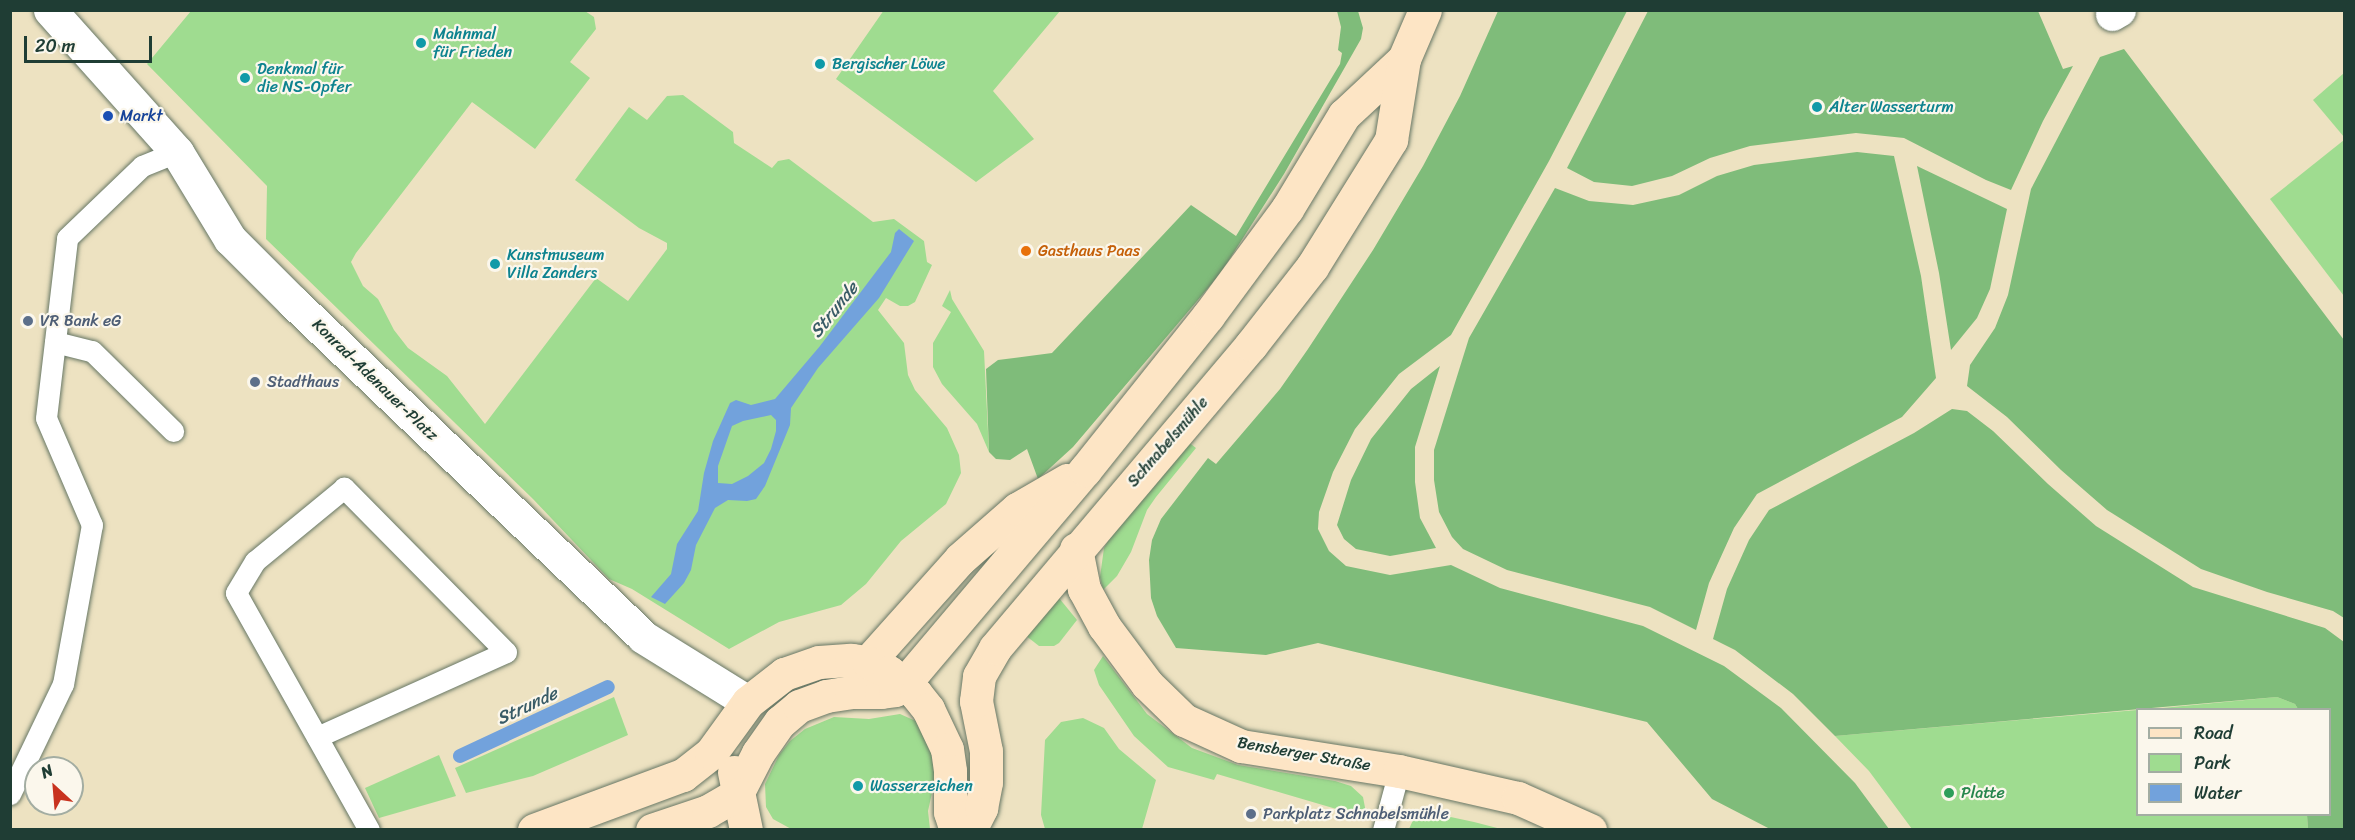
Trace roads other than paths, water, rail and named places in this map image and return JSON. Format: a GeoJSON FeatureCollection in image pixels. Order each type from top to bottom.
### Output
{"type":"FeatureCollection","features":[{"type":"Feature","properties":{"kind":"main road","name":"Schnabelsmühle"},"geometry":{"type":"LineString","coordinates":[[970,830],[981,808],[986,782],[986,751],[976,701],[979,676],[995,648],[1076,549],[1251,345],[1312,267],[1391,140],[1404,59],[1425,10]]}},
{"type":"Feature","properties":{"kind":"main road","name":"Schnabelsmühle"},"geometry":{"type":"LineString","coordinates":[[904,684],[1085,470],[1208,316],[1287,209],[1344,115],[1404,59]]}},
{"type":"Feature","properties":{"kind":"main road","name":"Schnabelsmühle"},"geometry":{"type":"LineString","coordinates":[[867,662],[960,558],[1017,509],[1085,470]]}},
{"type":"Feature","properties":{"kind":"main road","name":"Bensberger Straße"},"geometry":{"type":"LineString","coordinates":[[1076,549],[1084,589],[1104,626],[1147,684],[1184,720],[1241,746],[1399,771],[1518,798],[1590,830]]}},
{"type":"Feature","properties":{"kind":"main road"},"geometry":{"type":"LineString","coordinates":[[534,830],[683,775],[711,753],[741,712],[784,675],[819,662],[850,660],[867,662],[889,672],[928,709],[947,749],[950,771],[950,812],[956,830]]}},
{"type":"Feature","properties":{"kind":"main road"},"geometry":{"type":"LineString","coordinates":[[652,830],[708,811],[737,794],[758,753],[780,722],[799,706],[826,696],[851,692],[880,693],[895,690],[904,684]]}},
{"type":"Feature","properties":{"kind":"main road"},"geometry":{"type":"LineString","coordinates":[[741,712],[732,759],[737,794],[746,830]]}},
{"type":"Feature","properties":{"kind":"street","name":"Konrad-Adenauer-Platz"},"geometry":{"type":"LineString","coordinates":[[50,10],[177,152],[230,239],[643,637],[741,712]]}},
{"type":"Feature","properties":{"kind":"lane"},"geometry":{"type":"LineString","coordinates":[[10,794],[63,684],[93,525],[46,418],[67,238],[142,166],[177,152]]}},
{"type":"Feature","properties":{"kind":"lane"},"geometry":{"type":"LineString","coordinates":[[55,342],[92,351],[173,430]]}},
{"type":"Feature","properties":{"kind":"lane"},"geometry":{"type":"LineString","coordinates":[[317,737],[506,652],[344,488],[255,561],[236,593],[369,830]]}},
{"type":"Feature","properties":{"kind":"lane"},"geometry":{"type":"LineString","coordinates":[[1383,830],[1399,771]]}},
{"type":"Feature","properties":{"kind":"water"},"geometry":{"type":"Polygon","coordinates":[[[899,229],[914,241],[879,298],[818,368],[791,408],[790,425],[765,486],[756,499],[728,500],[715,508],[696,545],[691,570],[684,583],[665,604],[651,597],[671,574],[677,544],[698,511],[704,473],[713,441],[730,403],[736,400],[751,405],[775,399],[820,346],[891,252],[895,233],[899,229]],[[771,415],[743,421],[732,426],[718,466],[718,483],[732,484],[748,476],[764,463],[771,449],[776,431],[776,420],[771,415]]]}},
{"type":"Feature","properties":{"kind":"waterway","name":"Strunde"},"geometry":{"type":"LineString","coordinates":[[460,756],[608,687]]}},
{"type":"Feature","properties":{"kind":"place","name":"Mahnmal für Frieden"},"geometry":{"type":"Point","coordinates":[421,43]}},
{"type":"Feature","properties":{"kind":"place","name":"Bergischer Löwe"},"geometry":{"type":"Point","coordinates":[820,64]}},
{"type":"Feature","properties":{"kind":"place","name":"Denkmal für die NS-Opfer"},"geometry":{"type":"Point","coordinates":[245,78]}},
{"type":"Feature","properties":{"kind":"place","name":"Alter Wasserturm"},"geometry":{"type":"Point","coordinates":[1817,107]}},
{"type":"Feature","properties":{"kind":"place","name":"Markt"},"geometry":{"type":"Point","coordinates":[108,116]}},
{"type":"Feature","properties":{"kind":"place","name":"Gasthaus Paas"},"geometry":{"type":"Point","coordinates":[1026,251]}},
{"type":"Feature","properties":{"kind":"place","name":"Kunstmuseum Villa Zanders"},"geometry":{"type":"Point","coordinates":[495,264]}},
{"type":"Feature","properties":{"kind":"place","name":"VR Bank eG"},"geometry":{"type":"Point","coordinates":[28,321]}},
{"type":"Feature","properties":{"kind":"place","name":"Stadthaus"},"geometry":{"type":"Point","coordinates":[255,382]}},
{"type":"Feature","properties":{"kind":"place","name":"Wasserzeichen"},"geometry":{"type":"Point","coordinates":[858,786]}},
{"type":"Feature","properties":{"kind":"place","name":"Platte"},"geometry":{"type":"Point","coordinates":[1949,793]}},
{"type":"Feature","properties":{"kind":"place","name":"Parkplatz Schnabelsmühle"},"geometry":{"type":"Point","coordinates":[1251,814]}}]}
